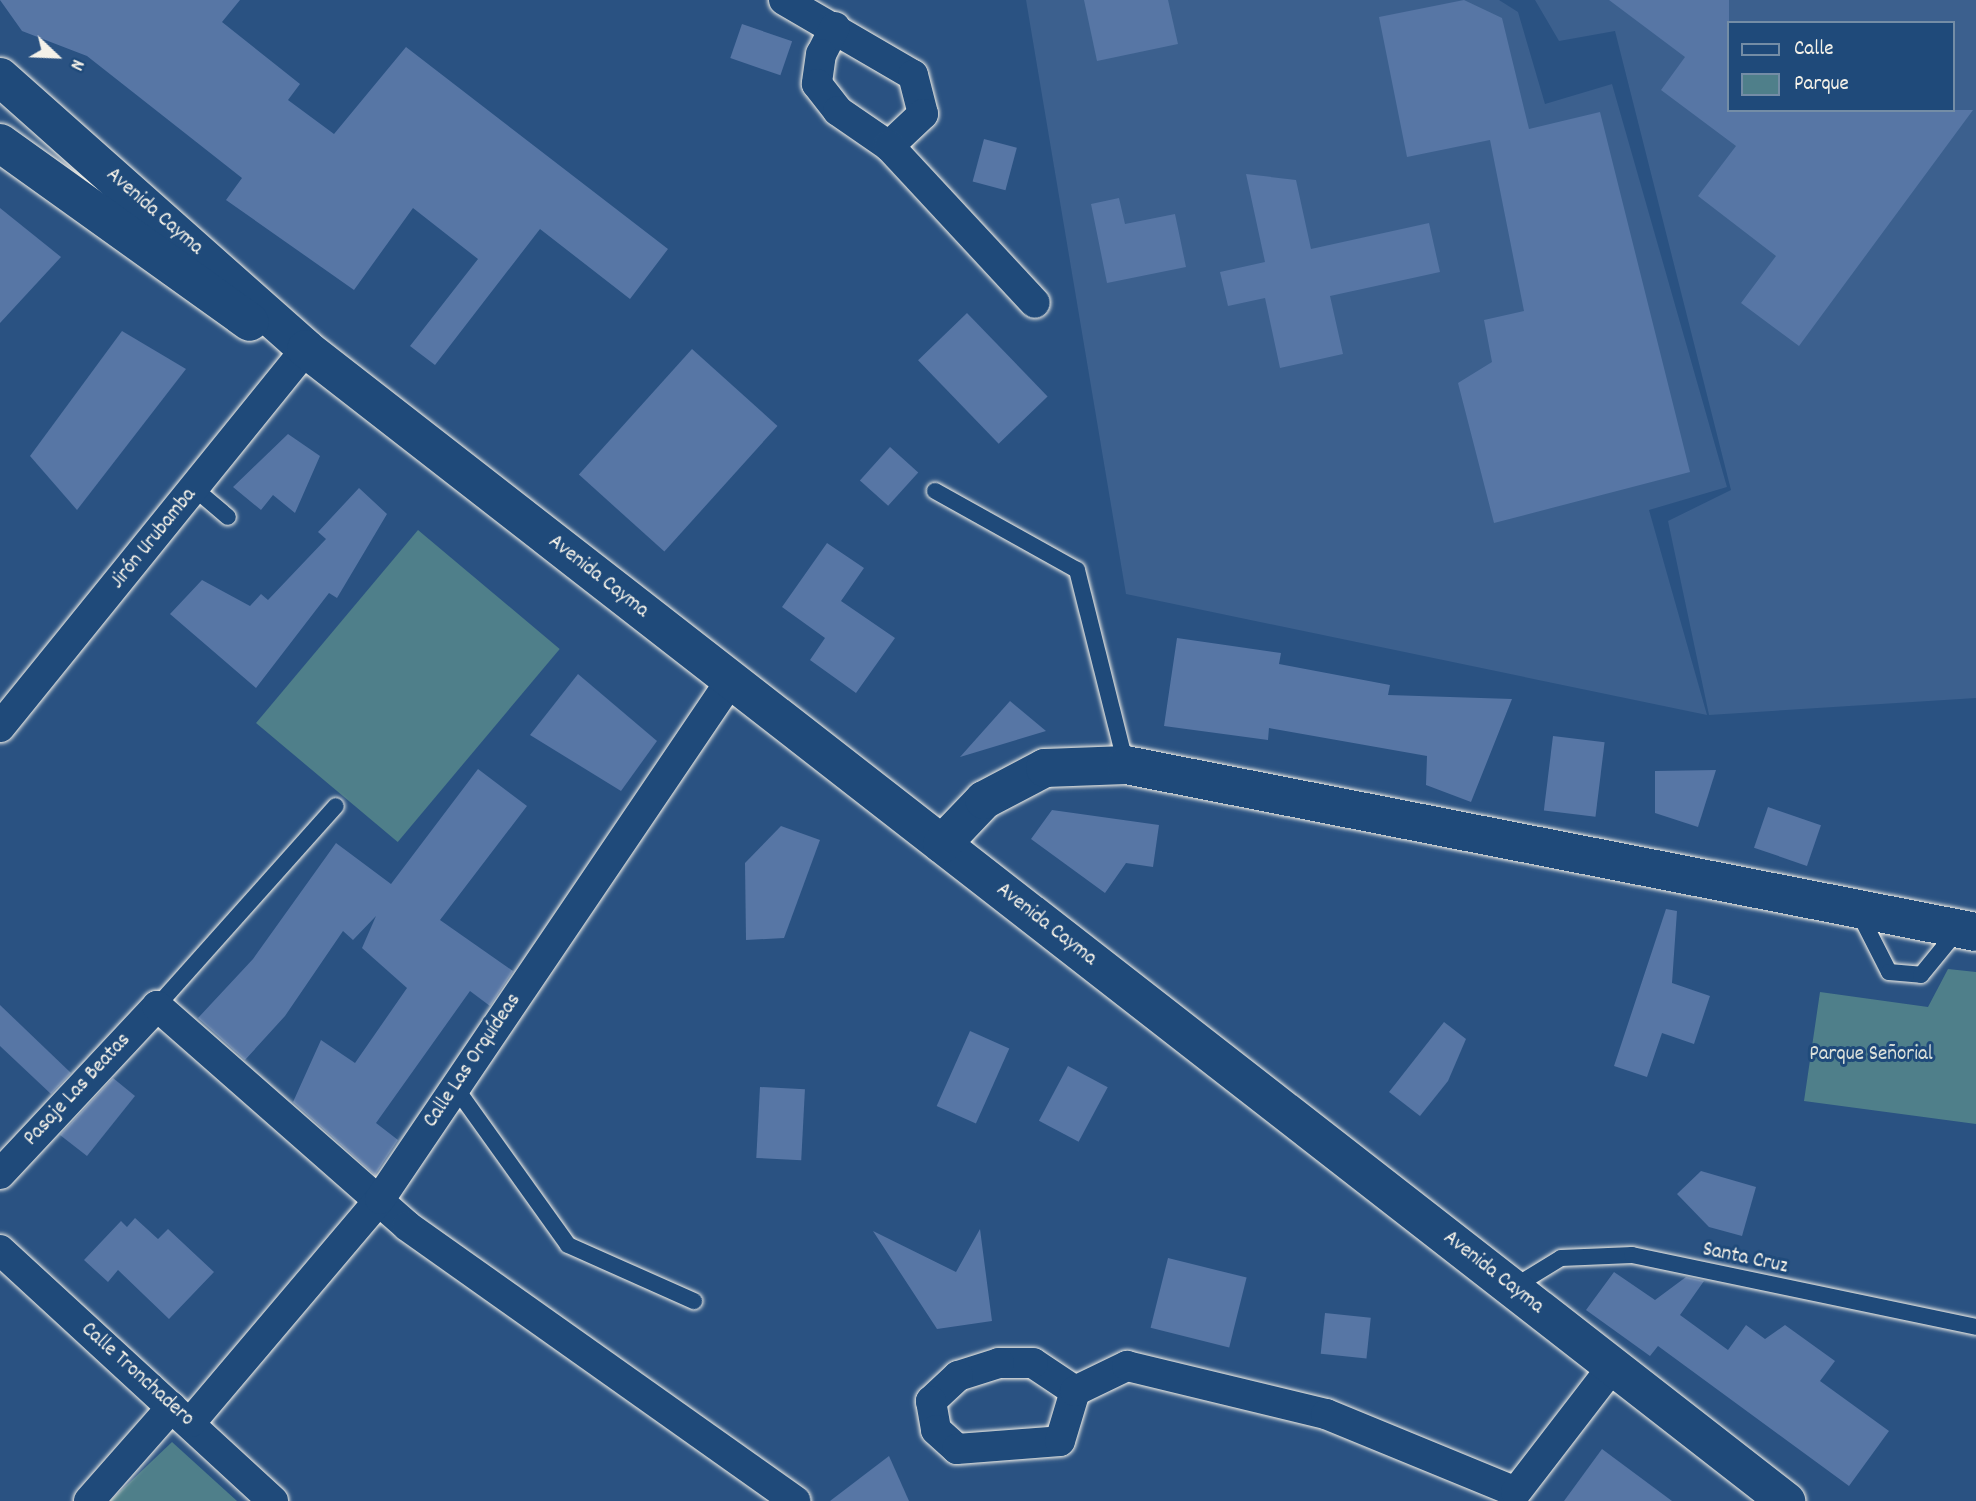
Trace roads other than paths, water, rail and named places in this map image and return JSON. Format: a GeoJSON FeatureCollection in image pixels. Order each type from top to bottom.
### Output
{"type":"FeatureCollection","features":[{"type":"Feature","properties":{"kind":"main road","name":"Avenida Cayma"},"geometry":{"type":"LineString","coordinates":[[0,77],[306,349],[1786,1501]]}},
{"type":"Feature","properties":{"kind":"main road","name":"Avenida Cayma"},"geometry":{"type":"LineString","coordinates":[[0,143],[138,247],[270,335],[306,349]]}},
{"type":"Feature","properties":{"kind":"main road"},"geometry":{"type":"LineString","coordinates":[[942,844],[984,800],[1045,768],[1126,765],[1967,931]]}},
{"type":"Feature","properties":{"kind":"street"},"geometry":{"type":"LineString","coordinates":[[784,0],[835,27],[913,75],[923,114],[889,146]]}},
{"type":"Feature","properties":{"kind":"street"},"geometry":{"type":"LineString","coordinates":[[835,27],[821,54],[817,84],[838,111],[889,146],[1035,303]]}},
{"type":"Feature","properties":{"kind":"street","name":"Jirón Urubamba"},"geometry":{"type":"LineString","coordinates":[[0,727],[306,349]]}},
{"type":"Feature","properties":{"kind":"street","name":"Calle Las Orquídeas"},"geometry":{"type":"LineString","coordinates":[[89,1501],[181,1415],[380,1199],[731,680]]}},
{"type":"Feature","properties":{"kind":"street"},"geometry":{"type":"LineString","coordinates":[[157,1006],[380,1199],[407,1226],[796,1501]]}},
{"type":"Feature","properties":{"kind":"street","name":"Pasaje Las Beatas"},"geometry":{"type":"LineString","coordinates":[[0,1174],[157,1006]]}},
{"type":"Feature","properties":{"kind":"street","name":"Calle Tronchadero"},"geometry":{"type":"LineString","coordinates":[[0,1250],[273,1501]]}},
{"type":"Feature","properties":{"kind":"street"},"geometry":{"type":"LineString","coordinates":[[1075,1391],[1034,1363],[999,1363],[958,1376],[931,1401],[936,1430],[957,1449],[1060,1441],[1075,1391],[1127,1366],[1325,1414],[1516,1492],[1613,1366]]}},
{"type":"Feature","properties":{"kind":"lane"},"geometry":{"type":"LineString","coordinates":[[195,488],[228,517]]}},
{"type":"Feature","properties":{"kind":"lane"},"geometry":{"type":"LineString","coordinates":[[934,492],[1077,570],[1126,765]]}},
{"type":"Feature","properties":{"kind":"lane"},"geometry":{"type":"LineString","coordinates":[[157,1006],[336,806]]}},
{"type":"Feature","properties":{"kind":"lane"},"geometry":{"type":"LineString","coordinates":[[1856,907],[1889,972],[1920,975],[1967,931]]}},
{"type":"Feature","properties":{"kind":"lane"},"geometry":{"type":"LineString","coordinates":[[455,1087],[568,1245],[695,1301]]}},
{"type":"Feature","properties":{"kind":"lane","name":"Santa Cruz"},"geometry":{"type":"LineString","coordinates":[[1512,1288],[1561,1258],[1632,1255],[1976,1326]]}},
{"type":"Feature","properties":{"kind":"park label","name":"Parque Señorial"},"geometry":{"type":"Point","coordinates":[1871,1055]}}]}
